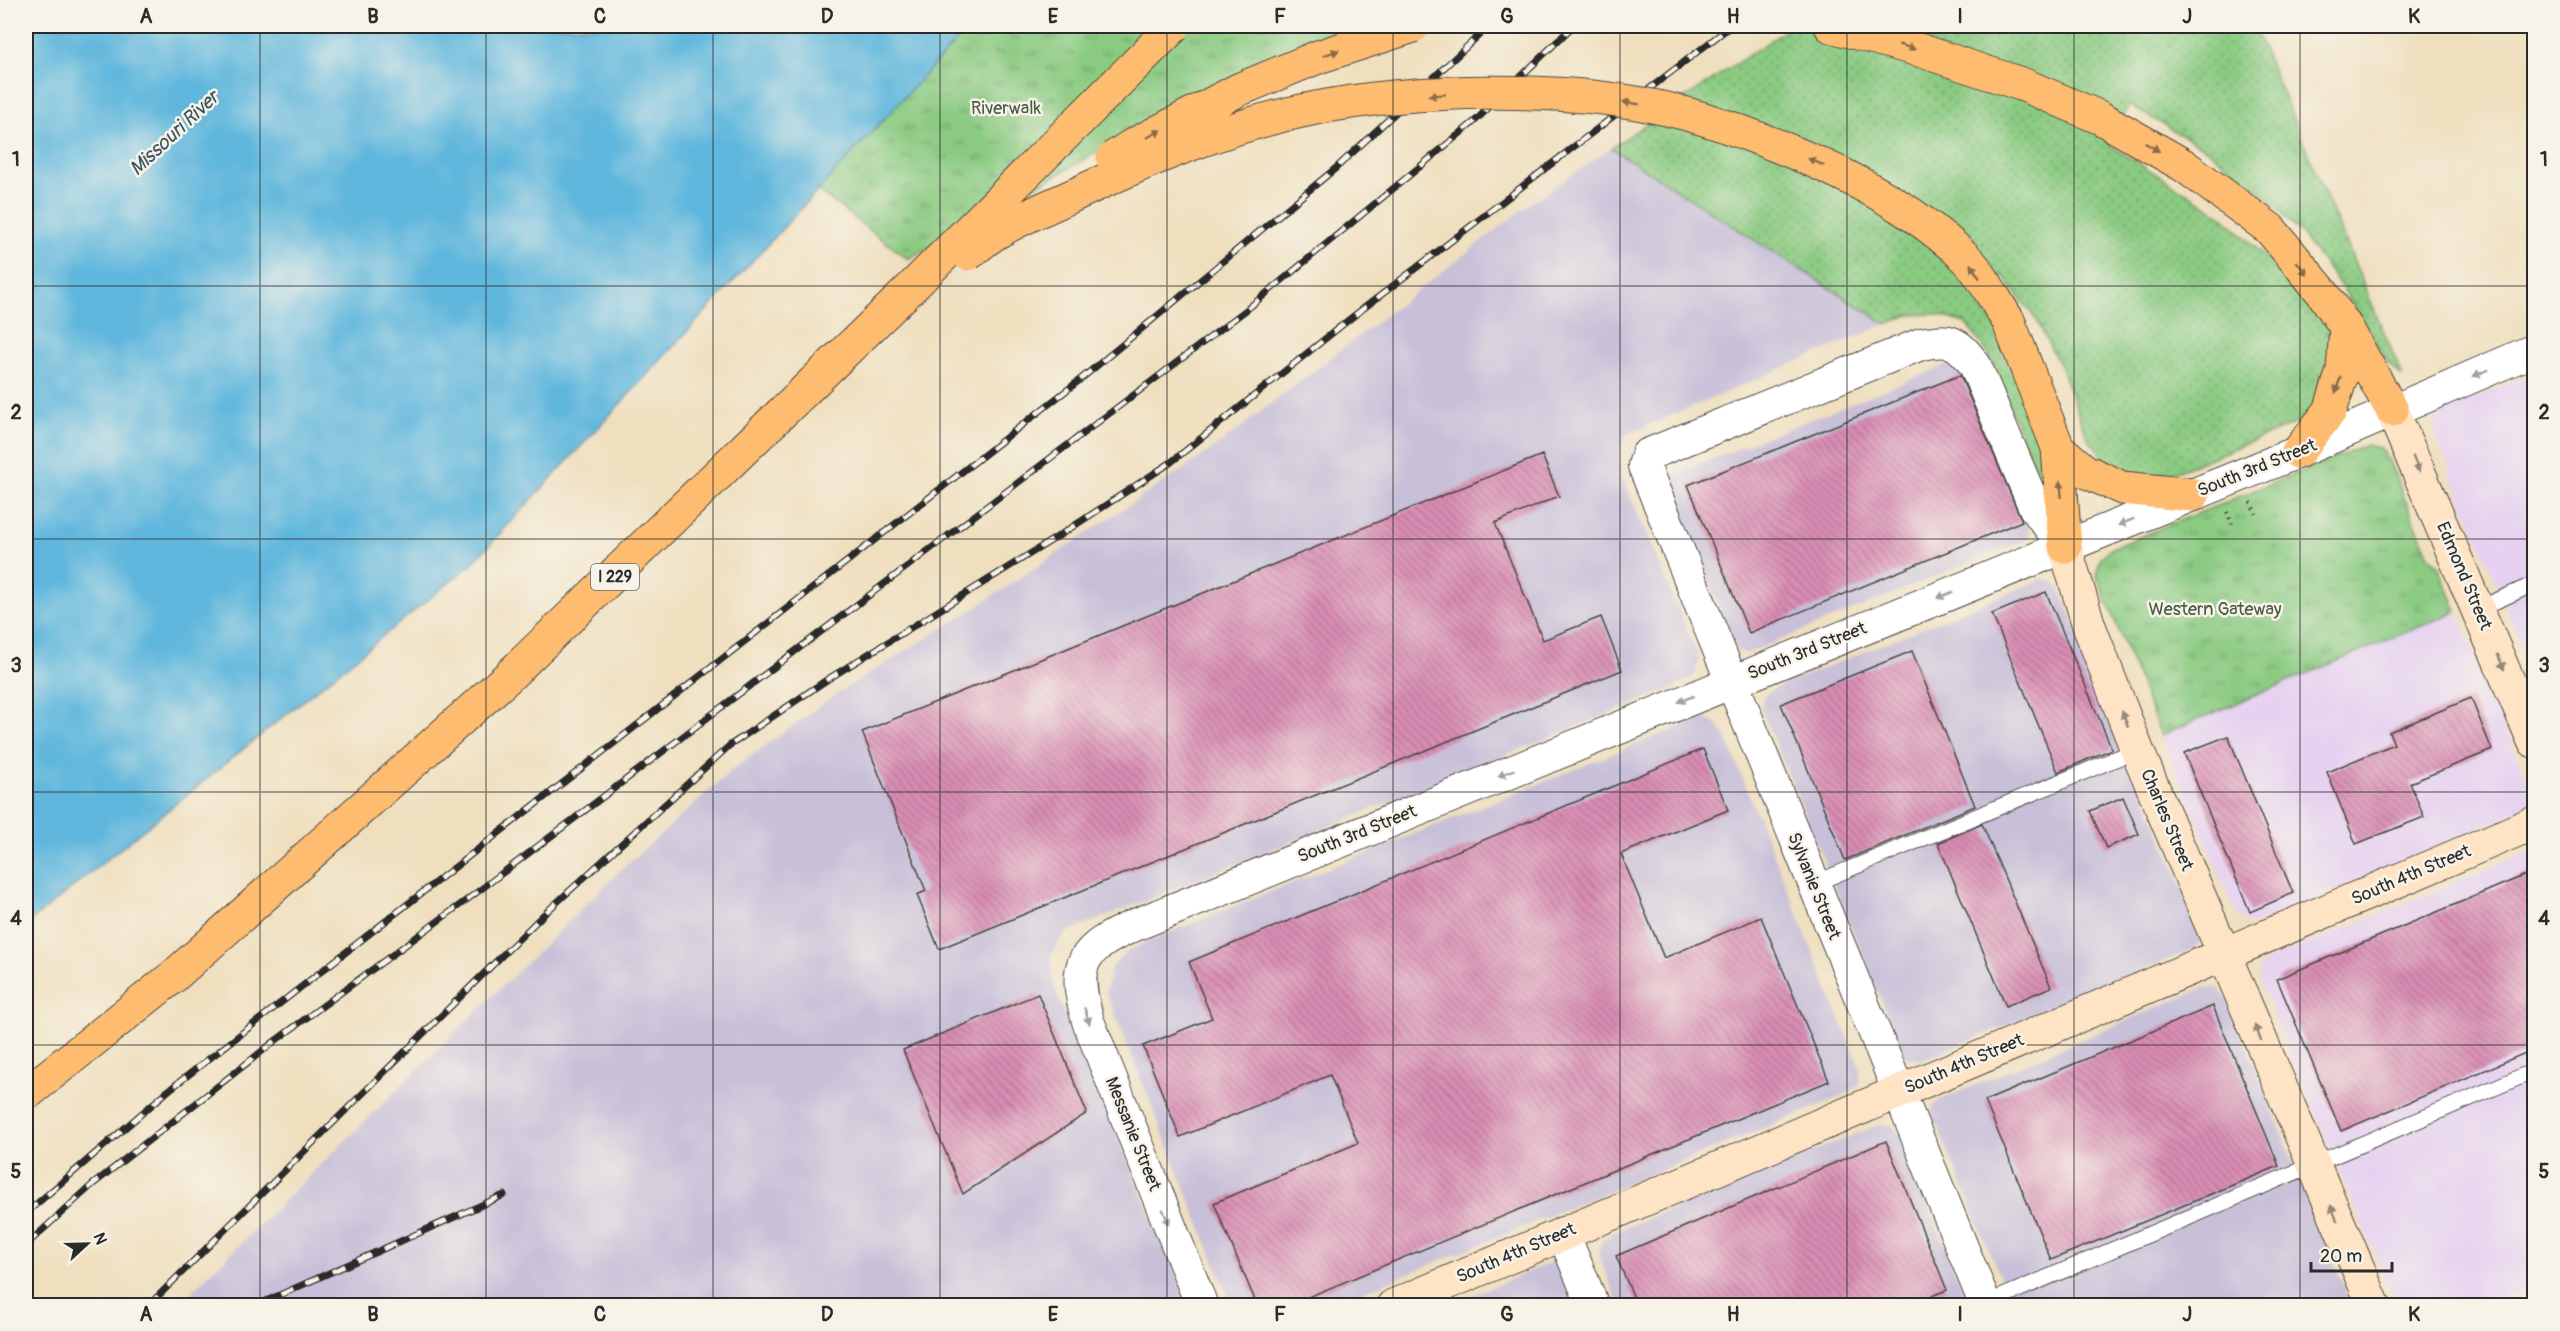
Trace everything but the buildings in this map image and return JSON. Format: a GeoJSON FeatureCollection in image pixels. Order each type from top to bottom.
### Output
{"type":"FeatureCollection","features":[{"type":"Feature","properties":{"kind":"highway","name":"I 229"},"geometry":{"type":"LineString","coordinates":[[26,1095],[174,976],[508,677],[910,289],[1174,26]]}},
{"type":"Feature","properties":{"kind":"highway","name":"I 229"},"geometry":{"type":"LineString","coordinates":[[26,1095],[177,976],[512,677],[1174,26]]}},
{"type":"Feature","properties":{"kind":"highway"},"geometry":{"type":"LineString","coordinates":[[910,289],[1037,210],[1131,146],[1238,90],[1318,57],[1413,26]]}},
{"type":"Feature","properties":{"kind":"highway"},"geometry":{"type":"LineString","coordinates":[[1831,26],[1922,51],[2024,85],[2102,118],[2183,165],[2270,229],[2322,292],[2346,327],[2392,410]]}},
{"type":"Feature","properties":{"kind":"highway"},"geometry":{"type":"LineString","coordinates":[[868,329],[999,230],[1128,170],[1212,136],[1310,109],[1386,99],[1472,93],[1536,94],[1604,99],[1670,109],[1731,128],[1860,182],[1916,217],[1968,260],[2008,320],[2058,448],[2065,547]]}},
{"type":"Feature","properties":{"kind":"highway"},"geometry":{"type":"LineString","coordinates":[[2298,452],[2330,411],[2343,370],[2346,327]]}},
{"type":"Feature","properties":{"kind":"highway"},"geometry":{"type":"LineString","coordinates":[[2058,448],[2085,471],[2122,488],[2193,495]]}},
{"type":"Feature","properties":{"kind":"main road","name":"Edmond Street"},"geometry":{"type":"LineString","coordinates":[[2392,410],[2535,741]]}},
{"type":"Feature","properties":{"kind":"main road","name":"Charles Street"},"geometry":{"type":"LineString","coordinates":[[2065,547],[2089,626],[2137,750],[2374,1305]]}},
{"type":"Feature","properties":{"kind":"main road","name":"South 4th Street"},"geometry":{"type":"LineString","coordinates":[[1393,1305],[2535,823]]}},
{"type":"Feature","properties":{"kind":"street","name":"Charles Street"},"geometry":{"type":"LineString","coordinates":[[1644,466],[1647,455],[1921,344],[1941,340],[1954,342],[1975,365],[2035,508],[2065,547]]}},
{"type":"Feature","properties":{"kind":"street","name":"South 3rd Street"},"geometry":{"type":"LineString","coordinates":[[1085,959],[1093,948],[1135,925],[2298,452],[2535,350]]}},
{"type":"Feature","properties":{"kind":"street","name":"Sylvanie Street"},"geometry":{"type":"LineString","coordinates":[[1644,466],[1984,1305]]}},
{"type":"Feature","properties":{"kind":"street","name":"Messanie Street"},"geometry":{"type":"LineString","coordinates":[[1085,959],[1080,983],[1088,1021],[1202,1305]]}},
{"type":"Feature","properties":{"kind":"street"},"geometry":{"type":"LineString","coordinates":[[1563,1233],[1593,1305]]}},
{"type":"Feature","properties":{"kind":"lane"},"geometry":{"type":"LineString","coordinates":[[2478,609],[2535,584]]}},
{"type":"Feature","properties":{"kind":"lane"},"geometry":{"type":"LineString","coordinates":[[1813,884],[2137,750]]}},
{"type":"Feature","properties":{"kind":"lane"},"geometry":{"type":"LineString","coordinates":[[1984,1305],[2535,1071]]}},
{"type":"Feature","properties":{"kind":"path"},"geometry":{"type":"LineString","coordinates":[[2251,501],[2256,514]]}},
{"type":"Feature","properties":{"kind":"path"},"geometry":{"type":"LineString","coordinates":[[2227,511],[2232,524]]}},
{"type":"Feature","properties":{"kind":"shaded area"},"geometry":{"type":"Polygon","coordinates":[[[1611,148],[1886,324],[1626,435],[1619,452],[1621,474],[1699,659],[1695,675],[1675,687],[1065,933],[1051,954],[1053,980],[1061,1005],[1189,1305],[177,1306],[620,871],[732,770],[838,693],[975,608],[1210,451],[1531,203],[1611,148]]]}},
{"type":"Feature","properties":{"kind":"shaded area"},"geometry":{"type":"Polygon","coordinates":[[[1959,360],[2029,525],[2029,538],[1748,653],[1737,651],[1667,477],[1959,360]]]}},
{"type":"Feature","properties":{"kind":"shaded area"},"geometry":{"type":"Polygon","coordinates":[[[2534,373],[2534,677],[2435,434],[2434,422],[2446,409],[2534,373]]]}},
{"type":"Feature","properties":{"kind":"shaded area"},"geometry":{"type":"Polygon","coordinates":[[[2042,579],[2052,580],[2061,591],[2201,934],[2199,945],[2187,952],[1921,1060],[1905,1057],[1761,708],[1763,696],[1775,688],[2042,579]]]}},
{"type":"Feature","properties":{"kind":"shaded area"},"geometry":{"type":"Polygon","coordinates":[[[2457,611],[2533,794],[2530,807],[2254,925],[2243,921],[2234,910],[2161,735],[2457,611]]]}},
{"type":"Feature","properties":{"kind":"shaded area"},"geometry":{"type":"Polygon","coordinates":[[[1702,718],[1715,722],[1726,737],[1861,1071],[1859,1085],[1845,1095],[1331,1305],[1232,1305],[1106,992],[1111,968],[1125,953],[1148,941],[1702,718]]]}},
{"type":"Feature","properties":{"kind":"shaded area"},"geometry":{"type":"Polygon","coordinates":[[[2534,850],[2534,1288],[2491,1305],[2396,1305],[2260,983],[2260,969],[2268,960],[2534,850]]]}},
{"type":"Feature","properties":{"kind":"shaded area"},"geometry":{"type":"Polygon","coordinates":[[[2205,987],[2219,988],[2228,1000],[2351,1305],[2012,1305],[1931,1110],[1938,1101],[2205,987]]]}},
{"type":"Feature","properties":{"kind":"shaded area"},"geometry":{"type":"Polygon","coordinates":[[[1881,1124],[1892,1125],[1901,1138],[1969,1305],[1619,1305],[1598,1254],[1601,1242],[1612,1233],[1881,1124]]]}},
{"type":"Feature","properties":{"kind":"shaded area"},"geometry":{"type":"Polygon","coordinates":[[[1552,1262],[1564,1264],[1583,1306],[1446,1306],[1552,1262]]]}},
{"type":"Feature","properties":{"kind":"green space","name":"Riverwalk"},"geometry":{"type":"Polygon","coordinates":[[[970,26],[1371,26],[1184,103],[908,259],[817,190],[970,26]]]}},
{"type":"Feature","properties":{"kind":"green space"},"geometry":{"type":"Polygon","coordinates":[[[1792,26],[2216,26],[2233,31],[2255,29],[2403,377],[2389,365],[2344,290],[2298,230],[2262,192],[2206,149],[2129,105],[2109,145],[2219,213],[2275,266],[2309,308],[2315,305],[2327,325],[2330,344],[2328,384],[2311,411],[2294,424],[2179,471],[2153,478],[2122,471],[2103,457],[2087,437],[2061,368],[2036,319],[2002,275],[1976,299],[2007,344],[2045,450],[2051,509],[1988,353],[1965,323],[1936,314],[1909,315],[1886,324],[1611,148],[1792,26]]]}},
{"type":"Feature","properties":{"kind":"green space","name":"Western Gateway"},"geometry":{"type":"Polygon","coordinates":[[[2367,445],[2379,448],[2389,461],[2428,554],[2438,566],[2457,611],[2161,735],[2096,574],[2101,558],[2112,548],[2367,445]]]}},
{"type":"Feature","properties":{"kind":"water","name":"Missouri River"},"geometry":{"type":"Polygon","coordinates":[[[26,26],[970,26],[472,564],[26,925],[26,26]]]}},
{"type":"Feature","properties":{"kind":"railway"},"geometry":{"type":"LineString","coordinates":[[26,1213],[169,1090],[1076,383],[1336,168],[1489,26]]}},
{"type":"Feature","properties":{"kind":"railway"},"geometry":{"type":"LineString","coordinates":[[26,1245],[92,1185],[275,1041],[468,899],[1246,310],[1474,122],[1573,26]]}},
{"type":"Feature","properties":{"kind":"railway"},"geometry":{"type":"LineString","coordinates":[[148,1306],[543,915],[729,746],[828,679],[1057,537],[1170,463],[1351,318],[1731,26]]}},
{"type":"Feature","properties":{"kind":"railway"},"geometry":{"type":"LineString","coordinates":[[255,1306],[504,1195]]}}]}
